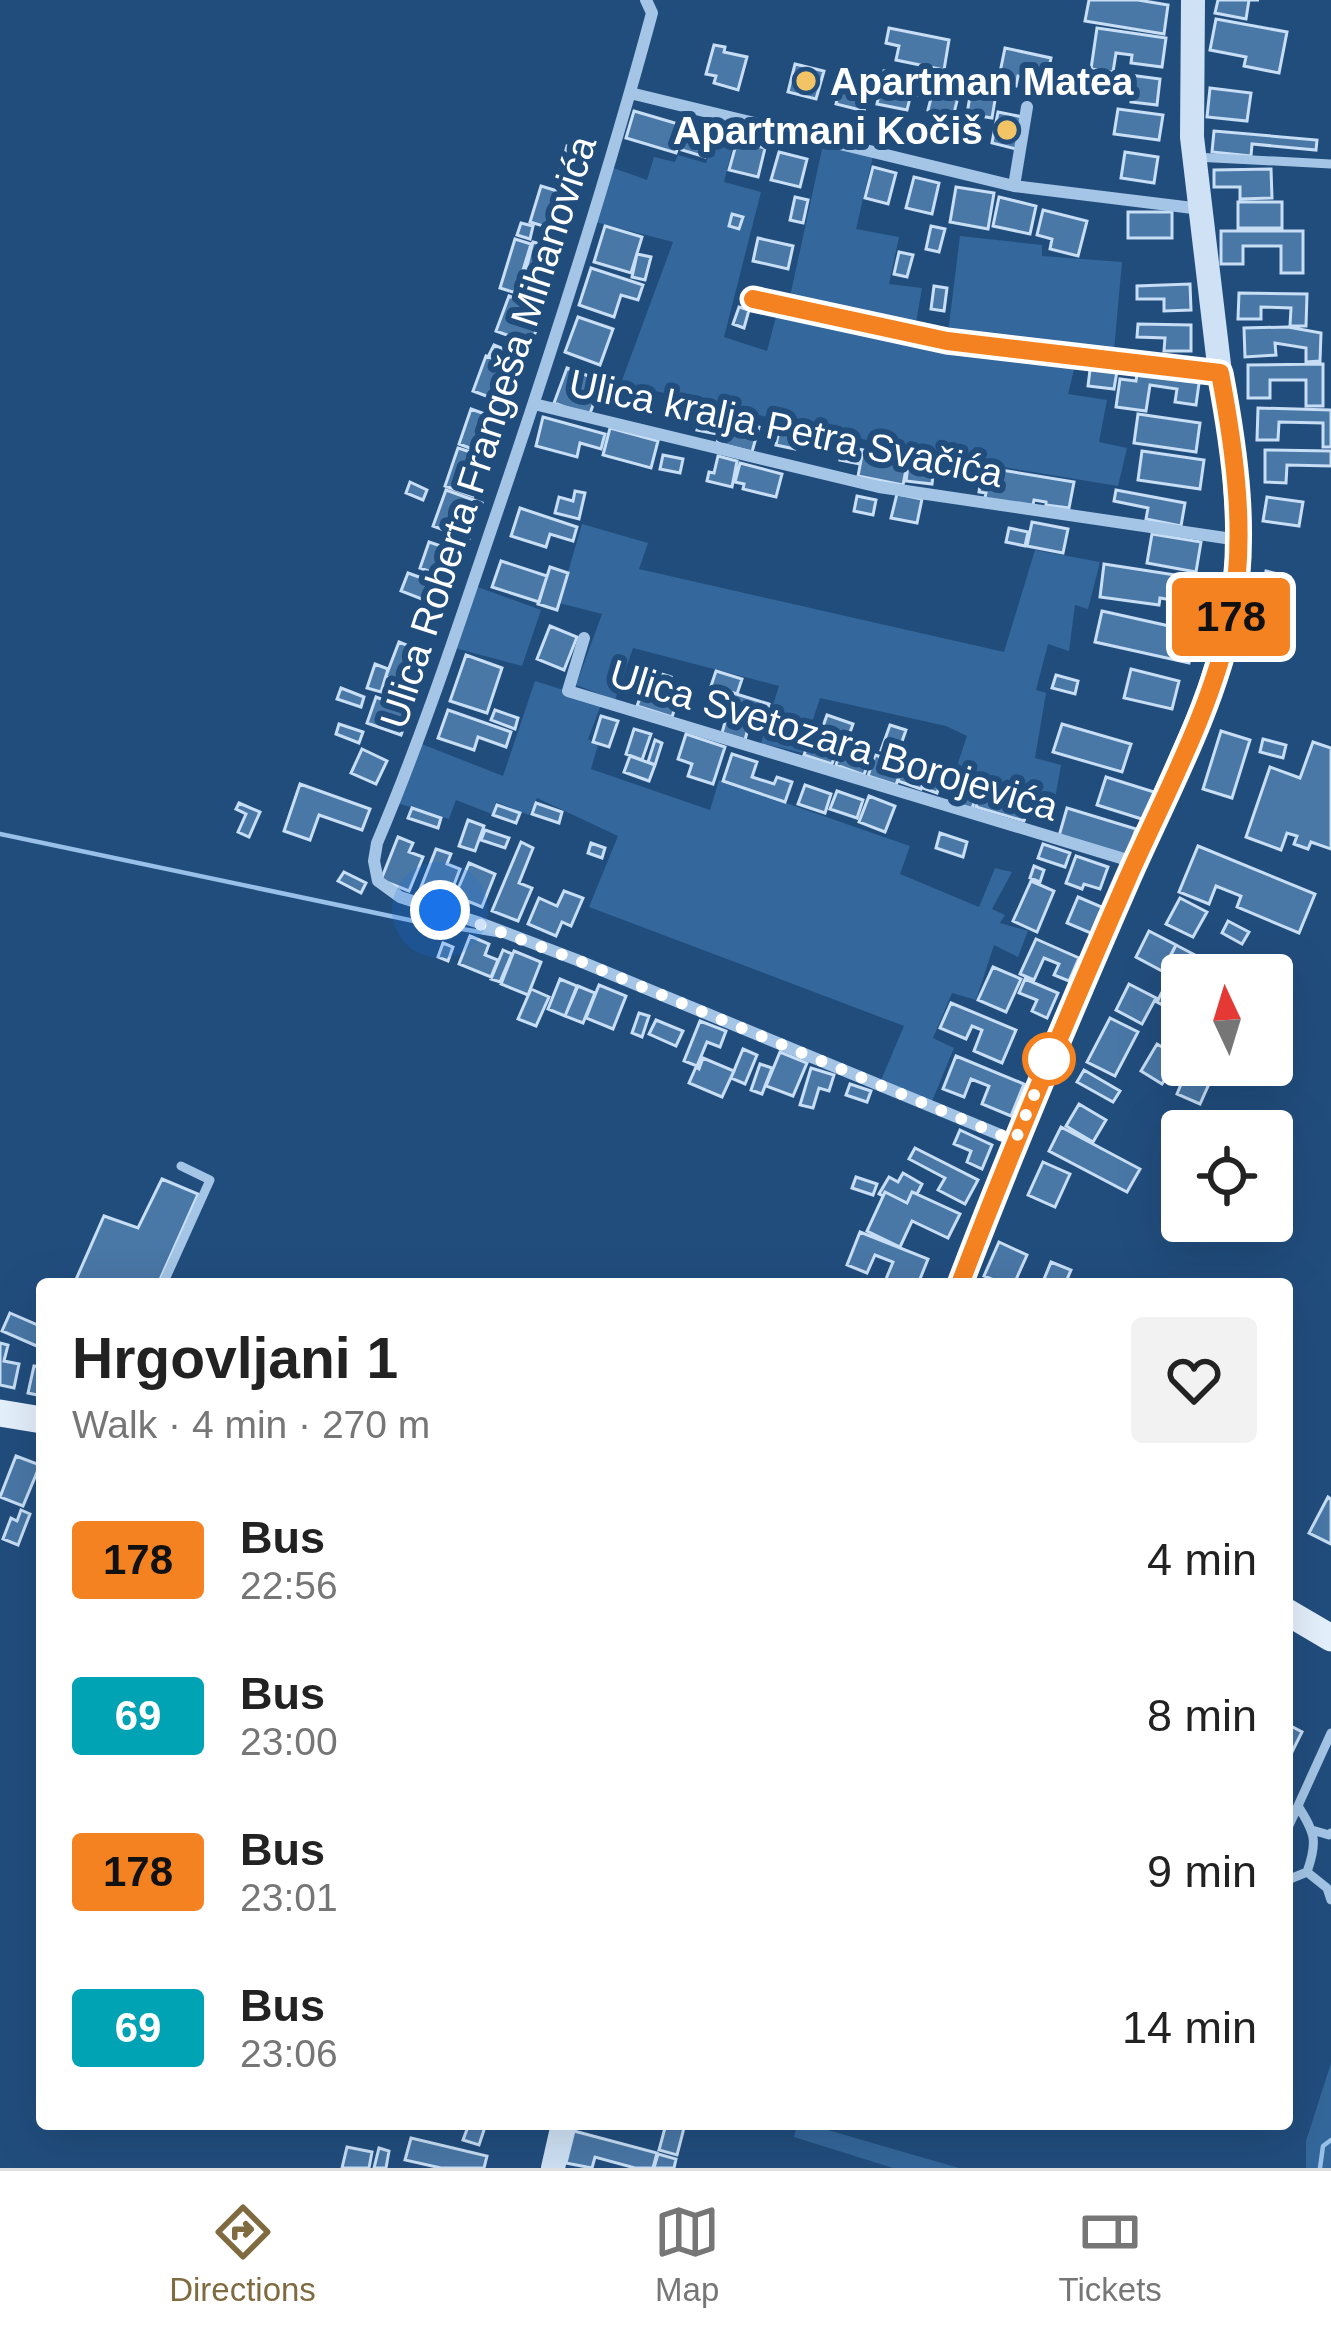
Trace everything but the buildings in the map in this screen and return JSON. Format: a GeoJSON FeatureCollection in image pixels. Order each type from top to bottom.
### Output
{"type":"FeatureCollection","features":[{"type":"Feature","properties":{"kind":"main road"},"geometry":{"type":"LineString","coordinates":[[962,1278],[1015,1141],[1206,701],[1231,617],[1239,540],[1232,440],[1192,137],[1193,0]]}},
{"type":"Feature","properties":{"kind":"main road"},"geometry":{"type":"LineString","coordinates":[[0,1413],[36,1419]]}},
{"type":"Feature","properties":{"kind":"main road"},"geometry":{"type":"LineString","coordinates":[[1293,1616],[1331,1638]]}},
{"type":"Feature","properties":{"kind":"main road"},"geometry":{"type":"LineString","coordinates":[[554,2168],[562,2130]]}},
{"type":"Feature","properties":{"kind":"street","name":"Ulica Roberta Frangeša Mihanovića"},"geometry":{"type":"LineString","coordinates":[[646,0],[652,13],[631,93],[534,404],[418,743],[377,844],[378,881],[400,897],[577,960],[1015,1141]]}},
{"type":"Feature","properties":{"kind":"street"},"geometry":{"type":"LineString","coordinates":[[631,93],[1014,186],[1201,209]]}},
{"type":"Feature","properties":{"kind":"street"},"geometry":{"type":"LineString","coordinates":[[1014,186],[1027,107]]}},
{"type":"Feature","properties":{"kind":"street","name":"Ulica kralja Petra Svačića"},"geometry":{"type":"LineString","coordinates":[[534,404],[879,487],[1239,540]]}},
{"type":"Feature","properties":{"kind":"street","name":"Ulica Svetozara Borojevića"},"geometry":{"type":"LineString","coordinates":[[584,638],[568,691],[1135,863]]}},
{"type":"Feature","properties":{"kind":"lane"},"geometry":{"type":"LineString","coordinates":[[1195,157],[1331,164]]}},
{"type":"Feature","properties":{"kind":"lane"},"geometry":{"type":"LineString","coordinates":[[753,299],[947,341],[1220,373]]}},
{"type":"Feature","properties":{"kind":"lane"},"geometry":{"type":"LineString","coordinates":[[167,1278],[210,1180],[182,1166]]}},
{"type":"Feature","properties":{"kind":"lane"},"geometry":{"type":"LineString","coordinates":[[1293,1816],[1331,1733]]}},
{"type":"Feature","properties":{"kind":"lane"},"geometry":{"type":"LineString","coordinates":[[1293,1878],[1307,1872],[1315,1850],[1312,1830],[1298,1805]]}},
{"type":"Feature","properties":{"kind":"lane"},"geometry":{"type":"LineString","coordinates":[[1312,1830],[1331,1833]]}},
{"type":"Feature","properties":{"kind":"lane"},"geometry":{"type":"LineString","coordinates":[[1307,1872],[1328,1888],[1331,1900]]}},
{"type":"Feature","properties":{"kind":"shaded area"},"geometry":{"type":"Polygon","coordinates":[[[714,139],[733,146],[724,182],[761,192],[724,337],[767,351],[779,305],[788,306],[824,140],[874,152],[856,229],[899,237],[889,284],[922,288],[914,334],[947,341],[960,236],[1042,245],[1042,256],[1122,262],[1113,361],[1077,357],[1068,394],[1107,400],[1099,442],[1127,448],[1118,486],[936,456],[621,383],[673,242],[591,221],[608,166],[647,180],[654,157],[675,162],[678,155],[706,163],[714,139]]]}},
{"type":"Feature","properties":{"kind":"shaded area"},"geometry":{"type":"Polygon","coordinates":[[[582,524],[648,543],[639,569],[1004,652],[1035,550],[1100,562],[1088,609],[1075,605],[1069,651],[1048,644],[1036,690],[1046,693],[1035,758],[1061,765],[1054,804],[954,775],[967,736],[946,726],[820,698],[802,753],[761,743],[779,686],[633,648],[615,700],[576,685],[602,614],[559,603],[582,524]]]}},
{"type":"Feature","properties":{"kind":"shaded area"},"geometry":{"type":"Polygon","coordinates":[[[472,585],[541,610],[522,666],[451,647],[472,585]]]}},
{"type":"Feature","properties":{"kind":"shaded area"},"geometry":{"type":"Polygon","coordinates":[[[535,681],[602,702],[588,739],[598,745],[591,769],[710,810],[719,780],[910,846],[900,874],[979,907],[995,868],[1012,872],[992,909],[1005,915],[1000,923],[1028,931],[1018,957],[994,945],[976,1000],[952,993],[933,1038],[954,1048],[930,1106],[879,1085],[904,1026],[589,907],[618,836],[537,798],[529,815],[496,802],[492,814],[456,800],[449,819],[394,802],[419,743],[503,776],[535,681]]]}},
{"type":"Feature","properties":{"kind":"shaded area"},"geometry":{"type":"Polygon","coordinates":[[[1331,2063],[1331,2168],[1306,2168],[1306,2141],[1331,2063]]]}},
{"type":"Feature","properties":{"kind":"shaded area"},"geometry":{"type":"Polygon","coordinates":[[[796,2130],[828,2130],[959,2168],[893,2168],[794,2137],[796,2130]]]}},
{"type":"Feature","properties":{"kind":"waterway"},"geometry":{"type":"LineString","coordinates":[[0,834],[498,935]]}},
{"type":"Feature","properties":{"kind":"waterway"},"geometry":{"type":"LineString","coordinates":[[1320,2168],[1323,2146],[1331,2140]]}},
{"type":"Feature","properties":{"kind":"bus line","name":"178"},"geometry":{"type":"LineString","coordinates":[[753,299],[947,341],[1220,373],[1232,440],[1239,540],[1231,617],[1206,701],[1057,1040],[962,1278]]}},
{"type":"Feature","properties":{"kind":"place","name":"Apartman Matea"},"geometry":{"type":"Point","coordinates":[806,81]}},
{"type":"Feature","properties":{"kind":"place","name":"Apartmani Kočiš"},"geometry":{"type":"Point","coordinates":[1007,130]}},
{"type":"Feature","properties":{"kind":"route"},"geometry":{"type":"LineString","coordinates":[[440,910],[577,960],[1015,1141],[1049,1059]]}}]}
